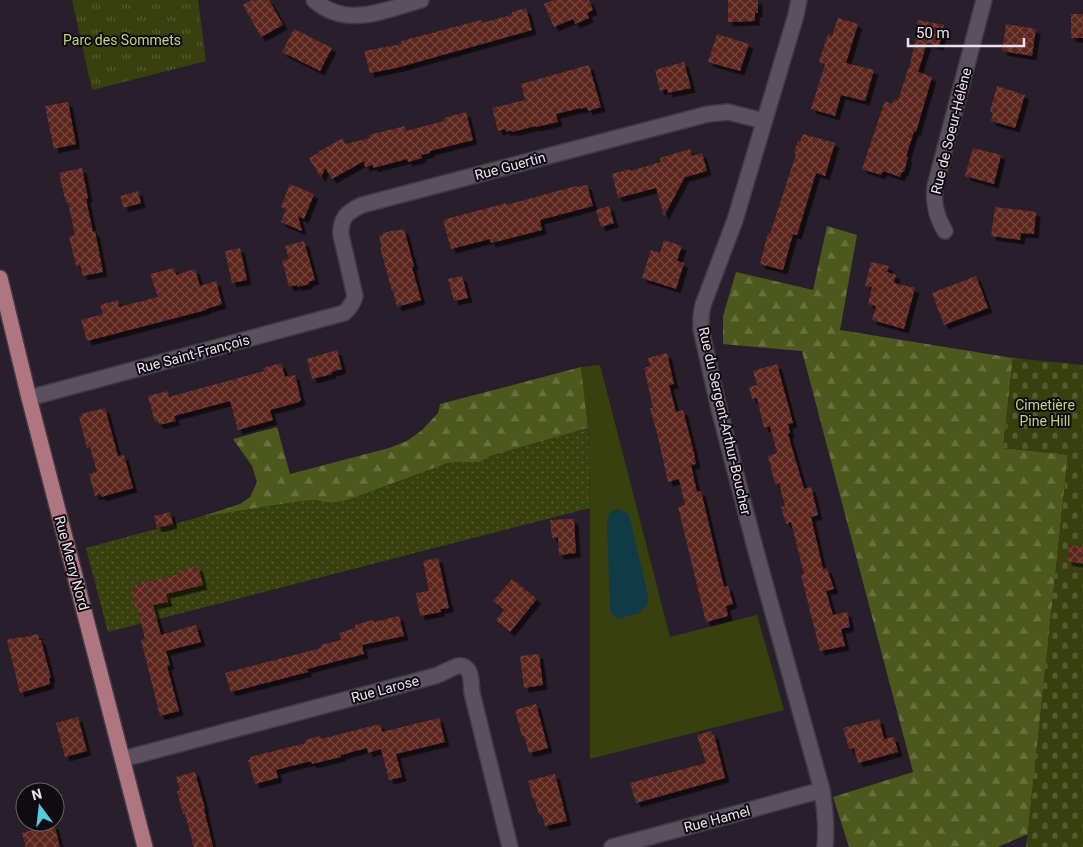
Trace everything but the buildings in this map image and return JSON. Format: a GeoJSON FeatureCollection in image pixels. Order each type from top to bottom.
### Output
{"type":"FeatureCollection","features":[{"type":"Feature","properties":{"kind":"main road","name":"Rue Merry Nord"},"geometry":{"type":"LineString","coordinates":[[0,278],[29,398],[145,847]]}},
{"type":"Feature","properties":{"kind":"street"},"geometry":{"type":"LineString","coordinates":[[314,0],[320,6],[330,11],[352,16],[374,13],[421,0]]}},
{"type":"Feature","properties":{"kind":"street","name":"Rue du Sergent-Arthur-Boucher"},"geometry":{"type":"LineString","coordinates":[[798,0],[796,15],[735,220],[703,304],[701,329],[757,555],[822,790],[826,811],[825,847]]}},
{"type":"Feature","properties":{"kind":"street","name":"Rue de Soeur-Hélène"},"geometry":{"type":"LineString","coordinates":[[945,231],[936,214],[934,205],[935,186],[984,0]]}},
{"type":"Feature","properties":{"kind":"street","name":"Rue Guertin"},"geometry":{"type":"LineString","coordinates":[[353,303],[354,289],[341,228],[349,211],[362,205],[708,114],[728,112],[764,121]]}},
{"type":"Feature","properties":{"kind":"street","name":"Rue Saint-François"},"geometry":{"type":"LineString","coordinates":[[29,398],[344,313],[353,303]]}},
{"type":"Feature","properties":{"kind":"street","name":"Rue Larose"},"geometry":{"type":"LineString","coordinates":[[123,759],[431,677],[461,666],[468,670],[470,676],[472,693],[510,847]]}},
{"type":"Feature","properties":{"kind":"street","name":"Rue Hamel"},"geometry":{"type":"LineString","coordinates":[[612,847],[822,790]]}},
{"type":"Feature","properties":{"kind":"green space","name":"Parc des Sommets"},"geometry":{"type":"Polygon","coordinates":[[[72,0],[198,0],[206,61],[92,90],[72,0]]]}},
{"type":"Feature","properties":{"kind":"green space"},"geometry":{"type":"Polygon","coordinates":[[[827,226],[857,235],[840,330],[1013,358],[1003,448],[1068,454],[1028,834],[998,847],[849,847],[833,797],[913,772],[802,351],[723,344],[723,316],[736,272],[813,290],[827,226]]]}},
{"type":"Feature","properties":{"kind":"green space","name":"Cimetière Pine Hill"},"geometry":{"type":"Polygon","coordinates":[[[1013,358],[1083,365],[1083,847],[1026,847],[1068,455],[1003,448],[1013,358]]]}},
{"type":"Feature","properties":{"kind":"green space"},"geometry":{"type":"Polygon","coordinates":[[[600,365],[670,637],[757,615],[784,710],[590,759],[590,508],[588,428],[581,367],[600,365]]]}},
{"type":"Feature","properties":{"kind":"green space"},"geometry":{"type":"Polygon","coordinates":[[[581,367],[588,428],[491,456],[480,462],[451,462],[348,500],[331,503],[314,500],[200,517],[240,504],[250,497],[257,482],[252,466],[233,439],[277,427],[290,474],[389,448],[407,441],[421,431],[438,413],[440,404],[581,367]]]}},
{"type":"Feature","properties":{"kind":"green space"},"geometry":{"type":"Polygon","coordinates":[[[588,428],[590,508],[108,632],[86,548],[200,517],[300,501],[314,500],[331,503],[348,500],[451,462],[480,462],[491,456],[588,428]]]}},
{"type":"Feature","properties":{"kind":"water"},"geometry":{"type":"Polygon","coordinates":[[[616,509],[629,515],[648,595],[648,603],[640,613],[617,619],[610,612],[607,522],[610,512],[616,509]]]}}]}
